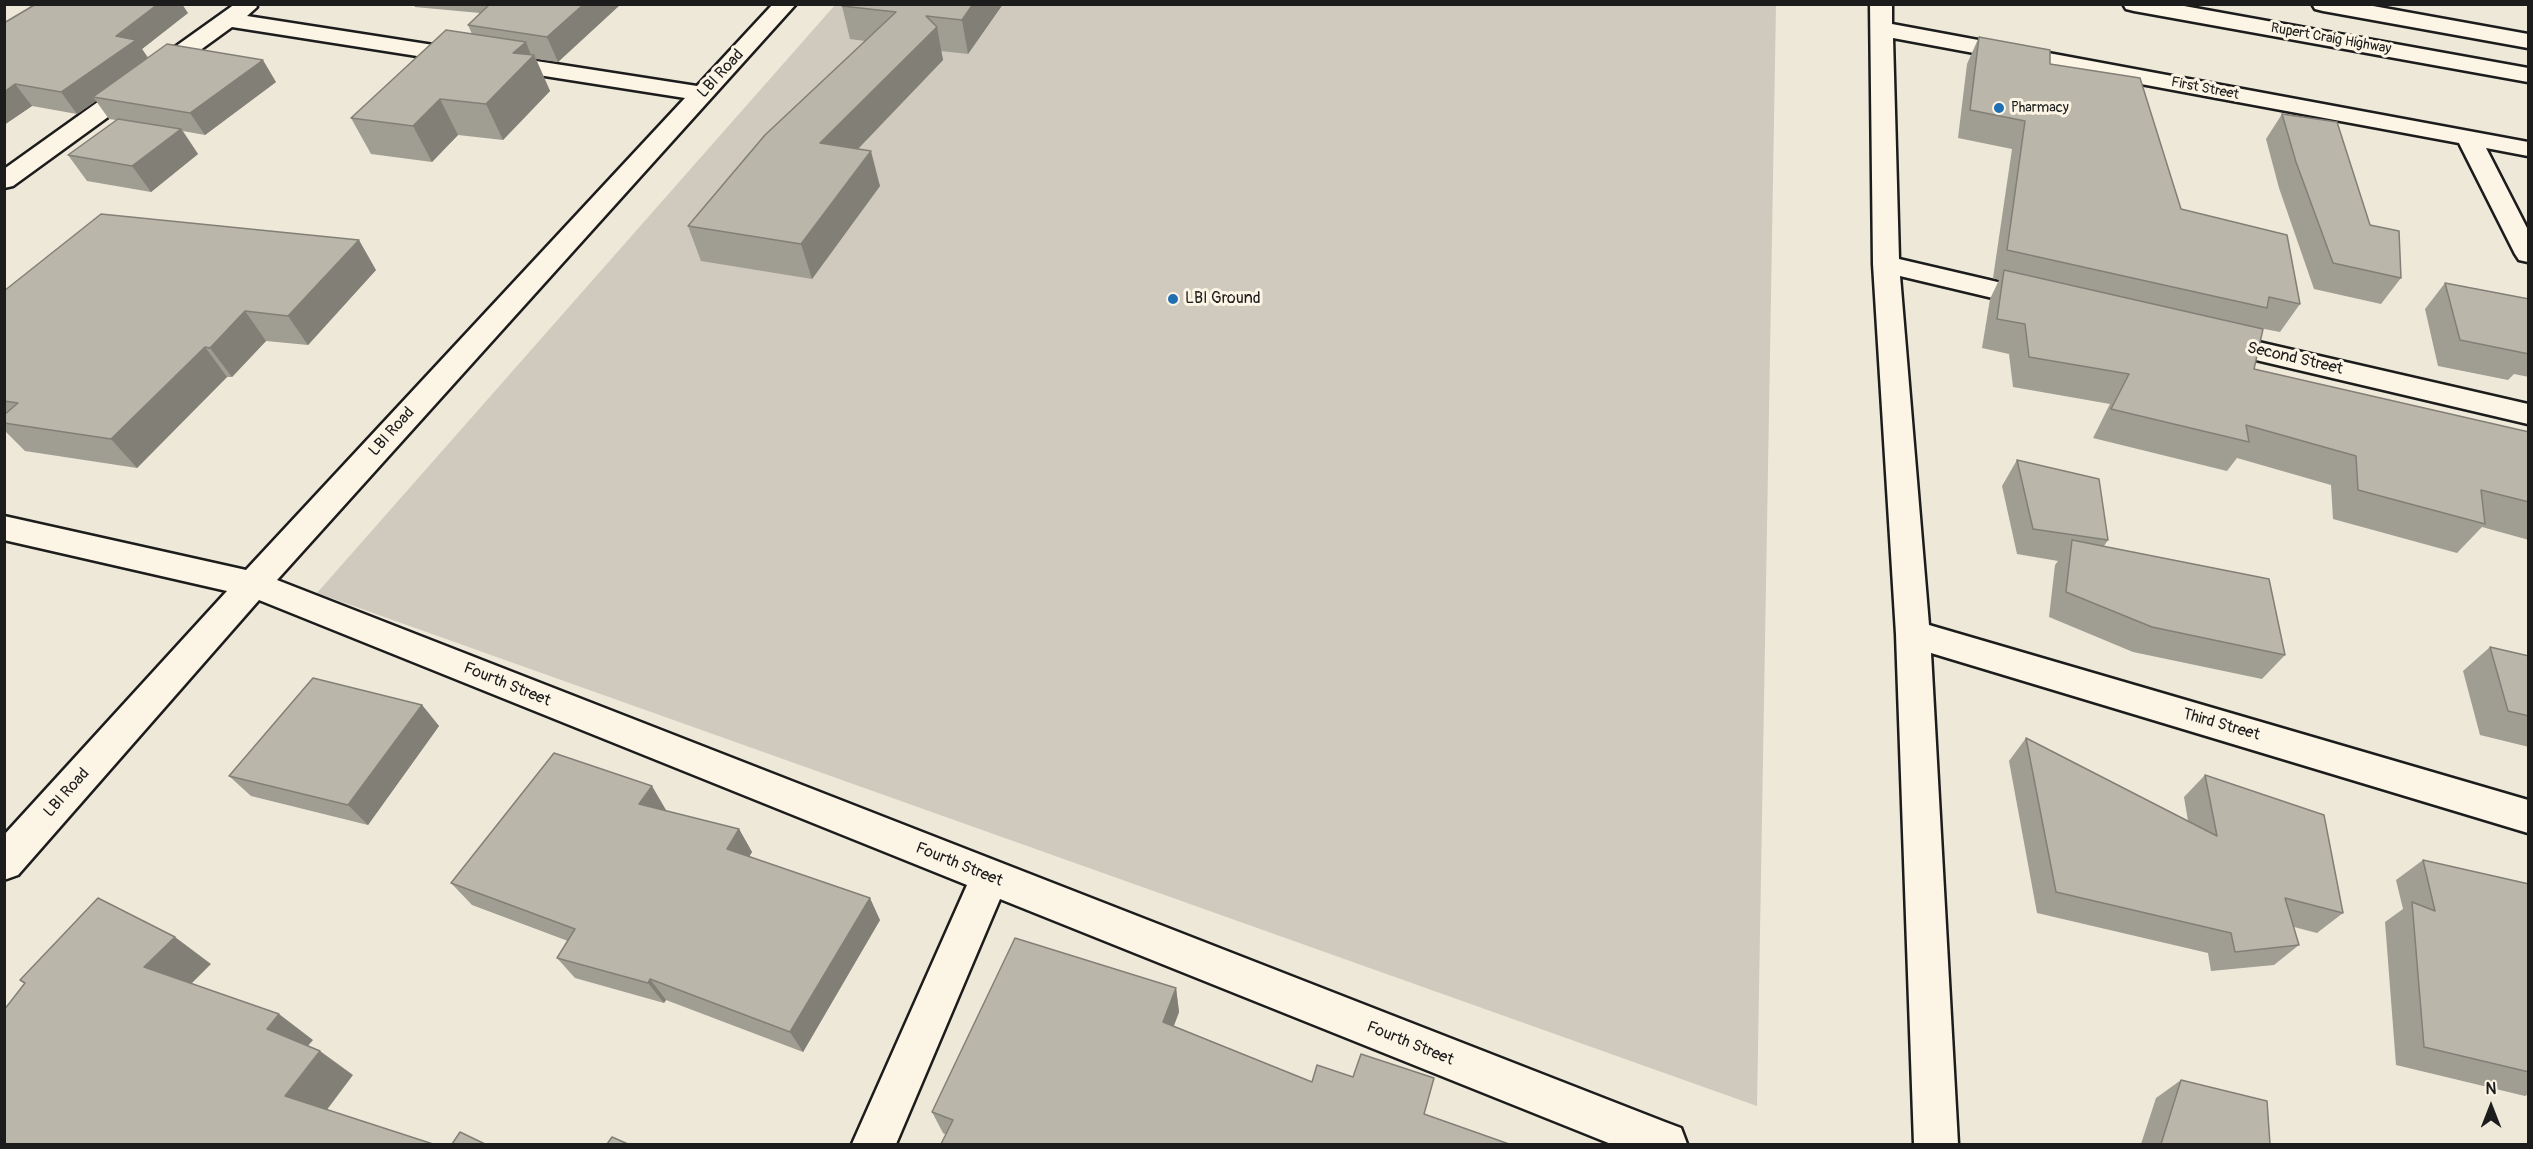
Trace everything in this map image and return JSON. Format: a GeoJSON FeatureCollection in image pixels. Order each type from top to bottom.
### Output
{"type":"FeatureCollection","features":[{"type":"Feature","properties":{"kind":"street"},"geometry":{"type":"LineString","coordinates":[[4,181],[249,4]]}},
{"type":"Feature","properties":{"kind":"street","name":"LBI Road"},"geometry":{"type":"LineString","coordinates":[[4,863],[253,584],[785,4]]}},
{"type":"Feature","properties":{"kind":"street","name":"Rupert Craig Highway"},"geometry":{"type":"LineString","coordinates":[[2134,4],[2529,75]]}},
{"type":"Feature","properties":{"kind":"street","name":"Rupert Craig Highway"},"geometry":{"type":"LineString","coordinates":[[2323,4],[2529,41]]}},
{"type":"Feature","properties":{"kind":"street"},"geometry":{"type":"LineString","coordinates":[[1882,17],[1886,264],[1913,634],[1936,1144]]}},
{"type":"Feature","properties":{"kind":"street","name":"First Street"},"geometry":{"type":"LineString","coordinates":[[1882,17],[2529,149]]}},
{"type":"Feature","properties":{"kind":"street"},"geometry":{"type":"LineString","coordinates":[[228,20],[702,94]]}},
{"type":"Feature","properties":{"kind":"street"},"geometry":{"type":"LineString","coordinates":[[2468,138],[2529,254]]}},
{"type":"Feature","properties":{"kind":"street"},"geometry":{"type":"LineString","coordinates":[[1886,264],[2069,307]]}},
{"type":"Feature","properties":{"kind":"street","name":"Second Street"},"geometry":{"type":"LineString","coordinates":[[2184,334],[2529,414]]}},
{"type":"Feature","properties":{"kind":"street","name":"Fourth Street"},"geometry":{"type":"LineString","coordinates":[[4,528],[253,584],[1665,1144]]}},
{"type":"Feature","properties":{"kind":"street","name":"Third Street"},"geometry":{"type":"LineString","coordinates":[[1913,634],[2529,816]]}},
{"type":"Feature","properties":{"kind":"street"},"geometry":{"type":"LineString","coordinates":[[874,1144],[990,877]]}},
{"type":"Feature","properties":{"kind":"shaded area","name":"LBI Ground"},"geometry":{"type":"Polygon","coordinates":[[[835,5],[1776,5],[1757,1106],[317,593],[835,5]]]}},
{"type":"Feature","properties":{"kind":"building"},"geometry":{"type":"Polygon","coordinates":[[[36,4],[158,4],[116,36],[136,40],[61,92],[15,84],[4,92],[4,23],[36,4]]]}},
{"type":"Feature","properties":{"kind":"building"},"geometry":{"type":"Polygon","coordinates":[[[490,4],[584,4],[547,37],[468,25],[490,4]]]}},
{"type":"Feature","properties":{"kind":"building"},"geometry":{"type":"Polygon","coordinates":[[[843,4],[973,4],[962,20],[926,16],[937,27],[820,143],[871,151],[801,244],[688,226],[765,135],[896,12],[842,6],[843,4]]]}},
{"type":"Feature","properties":{"kind":"building"},"geometry":{"type":"Polygon","coordinates":[[[446,30],[526,42],[513,53],[534,55],[486,104],[440,99],[413,126],[351,118],[446,30]]]}},
{"type":"Feature","properties":{"kind":"building"},"geometry":{"type":"Polygon","coordinates":[[[1979,37],[2050,50],[2050,64],[2140,78],[2181,209],[2287,235],[2300,304],[2269,297],[2267,308],[2007,250],[2025,121],[1970,110],[1979,37]]]}},
{"type":"Feature","properties":{"kind":"building"},"geometry":{"type":"Polygon","coordinates":[[[167,44],[263,60],[190,113],[93,97],[167,44]]]}},
{"type":"Feature","properties":{"kind":"building"},"geometry":{"type":"Polygon","coordinates":[[[2282,114],[2337,122],[2370,225],[2399,231],[2401,278],[2333,263],[2296,162],[2282,114]]]}},
{"type":"Feature","properties":{"kind":"building"},"geometry":{"type":"Polygon","coordinates":[[[118,119],[181,129],[132,166],[68,155],[118,119]]]}},
{"type":"Feature","properties":{"kind":"building"},"geometry":{"type":"Polygon","coordinates":[[[101,214],[359,240],[288,316],[245,311],[210,348],[205,347],[111,439],[4,423],[4,415],[18,403],[4,401],[4,291],[101,214]]]}},
{"type":"Feature","properties":{"kind":"building"},"geometry":{"type":"Polygon","coordinates":[[[2004,270],[2263,329],[2254,369],[2529,432],[2529,502],[2481,490],[2485,524],[2358,490],[2356,456],[2246,425],[2249,442],[2111,409],[2129,374],[2029,357],[2025,324],[1997,319],[2004,270]]]}},
{"type":"Feature","properties":{"kind":"building"},"geometry":{"type":"Polygon","coordinates":[[[2445,283],[2529,299],[2529,354],[2460,340],[2445,283]]]}},
{"type":"Feature","properties":{"kind":"building"},"geometry":{"type":"Polygon","coordinates":[[[2017,460],[2099,479],[2108,540],[2033,529],[2017,460]]]}},
{"type":"Feature","properties":{"kind":"building"},"geometry":{"type":"Polygon","coordinates":[[[2072,540],[2269,579],[2285,655],[2152,627],[2066,592],[2072,540]]]}},
{"type":"Feature","properties":{"kind":"building"},"geometry":{"type":"Polygon","coordinates":[[[2490,647],[2529,656],[2529,716],[2508,711],[2490,647]]]}},
{"type":"Feature","properties":{"kind":"building"},"geometry":{"type":"Polygon","coordinates":[[[313,678],[422,705],[348,805],[229,776],[313,678]]]}},
{"type":"Feature","properties":{"kind":"building"},"geometry":{"type":"Polygon","coordinates":[[[2026,738],[2217,836],[2205,775],[2324,815],[2343,913],[2285,898],[2299,945],[2235,952],[2231,933],[2056,892],[2026,738]]]}},
{"type":"Feature","properties":{"kind":"building"},"geometry":{"type":"Polygon","coordinates":[[[554,753],[652,786],[639,804],[739,829],[727,849],[870,898],[790,1032],[650,979],[648,983],[557,958],[575,929],[451,883],[554,753]]]}},
{"type":"Feature","properties":{"kind":"building"},"geometry":{"type":"Polygon","coordinates":[[[2423,860],[2529,884],[2529,1072],[2424,1047],[2412,902],[2435,911],[2423,860]]]}},
{"type":"Feature","properties":{"kind":"building"},"geometry":{"type":"Polygon","coordinates":[[[98,898],[175,937],[144,967],[279,1014],[267,1029],[320,1051],[285,1096],[433,1144],[4,1144],[4,1010],[25,983],[20,980],[98,898]]]}},
{"type":"Feature","properties":{"kind":"building"},"geometry":{"type":"Polygon","coordinates":[[[1015,938],[1176,988],[1163,1022],[1312,1082],[1317,1065],[1353,1077],[1361,1054],[1434,1078],[1424,1114],[1509,1144],[941,1144],[953,1120],[932,1112],[1015,938]]]}},
{"type":"Feature","properties":{"kind":"building"},"geometry":{"type":"Polygon","coordinates":[[[2181,1080],[2267,1101],[2270,1144],[2161,1144],[2181,1080]]]}},
{"type":"Feature","properties":{"kind":"building"},"geometry":{"type":"Polygon","coordinates":[[[460,1132],[485,1144],[452,1144],[460,1132]]]}},
{"type":"Feature","properties":{"kind":"building"},"geometry":{"type":"Polygon","coordinates":[[[612,1137],[628,1144],[607,1144],[612,1137]]]}},
{"type":"Feature","properties":{"kind":"place","name":"Pharmacy"},"geometry":{"type":"Point","coordinates":[1999,108]}},
{"type":"Feature","properties":{"kind":"place","name":"LBI Ground"},"geometry":{"type":"Point","coordinates":[1173,299]}}]}
